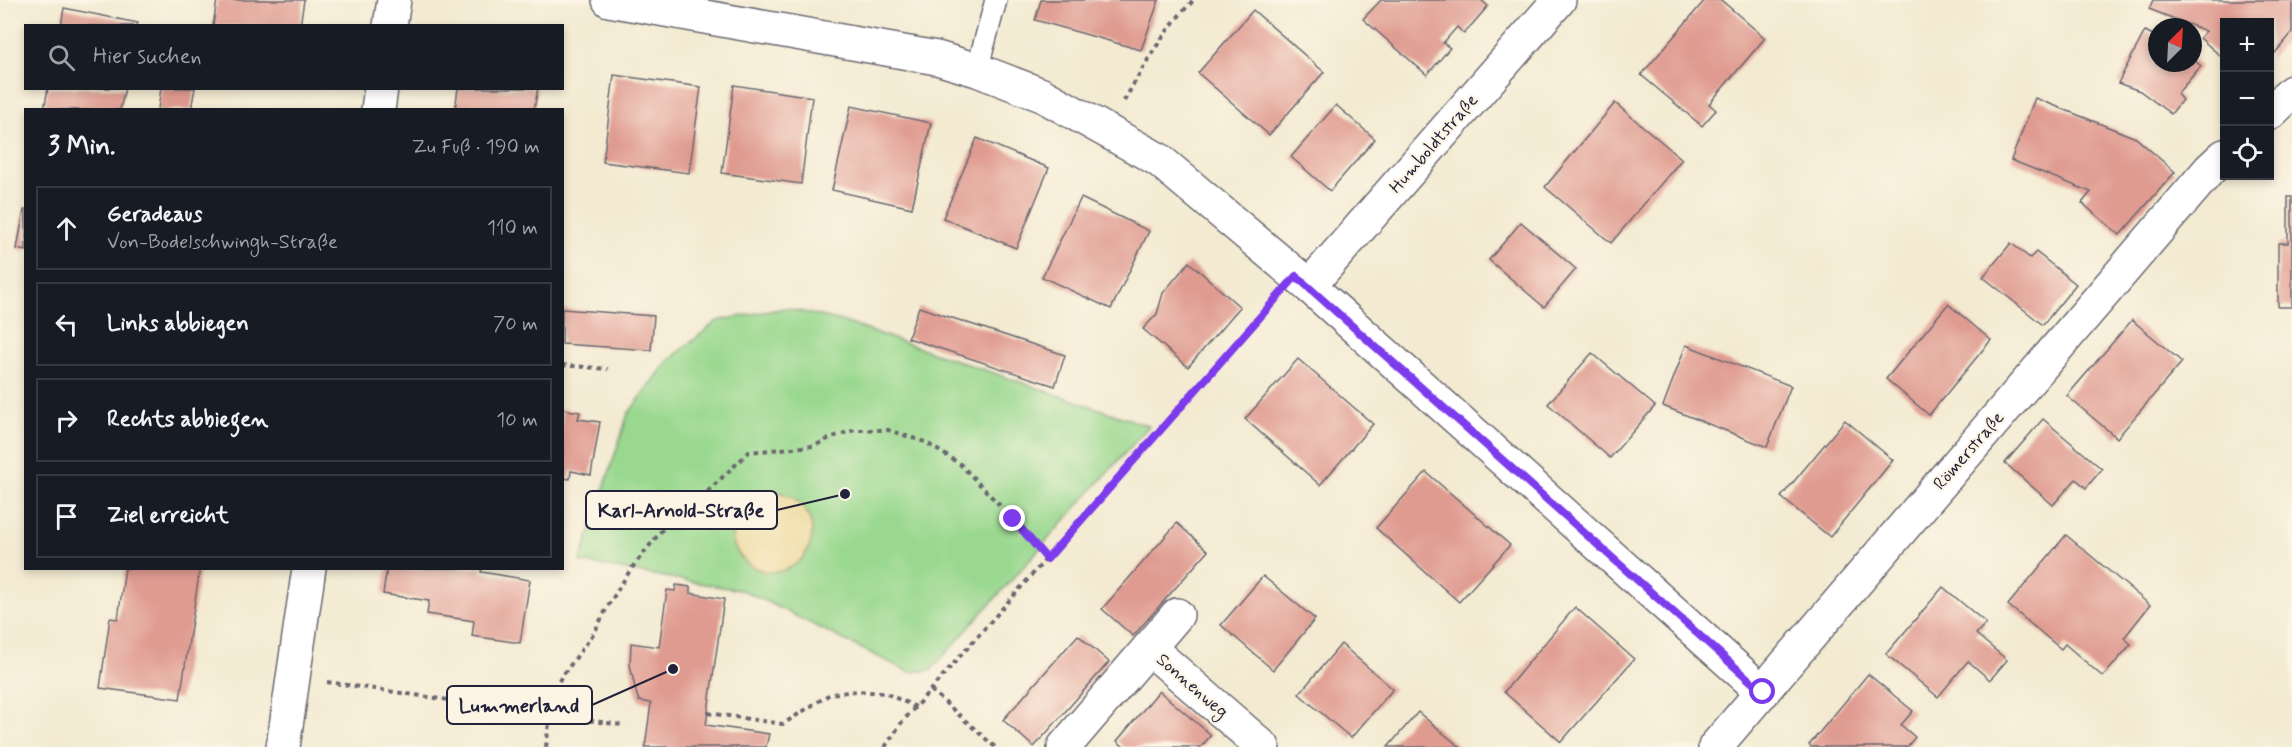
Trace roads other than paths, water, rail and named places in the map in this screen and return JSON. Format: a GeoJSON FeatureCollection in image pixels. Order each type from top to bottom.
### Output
{"type":"FeatureCollection","features":[{"type":"Feature","properties":{"kind":"street"},"geometry":{"type":"LineString","coordinates":[[390,24],[394,0]]}},
{"type":"Feature","properties":{"kind":"street"},"geometry":{"type":"LineString","coordinates":[[609,0],[938,58],[1042,95],[1159,160],[1303,281],[1763,692]]}},
{"type":"Feature","properties":{"kind":"street","name":"Humboldtstraße"},"geometry":{"type":"LineString","coordinates":[[1303,281],[1558,0]]}},
{"type":"Feature","properties":{"kind":"street"},"geometry":{"type":"LineString","coordinates":[[378,108],[381,90]]}},
{"type":"Feature","properties":{"kind":"street"},"geometry":{"type":"LineString","coordinates":[[2274,109],[2292,92]]}},
{"type":"Feature","properties":{"kind":"street","name":"Römerstraße"},"geometry":{"type":"LineString","coordinates":[[1715,747],[2220,160]]}},
{"type":"Feature","properties":{"kind":"street"},"geometry":{"type":"LineString","coordinates":[[283,747],[309,570]]}},
{"type":"Feature","properties":{"kind":"street","name":"Sonnenweg"},"geometry":{"type":"LineString","coordinates":[[1064,747],[1177,615]]}},
{"type":"Feature","properties":{"kind":"street","name":"Sonnenweg"},"geometry":{"type":"LineString","coordinates":[[1149,648],[1263,747]]}},
{"type":"Feature","properties":{"kind":"lane"},"geometry":{"type":"LineString","coordinates":[[977,70],[996,0]]}},
{"type":"Feature","properties":{"kind":"place","name":"Karl-Arnold-Straße"},"geometry":{"type":"Point","coordinates":[845,494]}},
{"type":"Feature","properties":{"kind":"place","name":"Lummerland"},"geometry":{"type":"Point","coordinates":[673,669]}}]}
